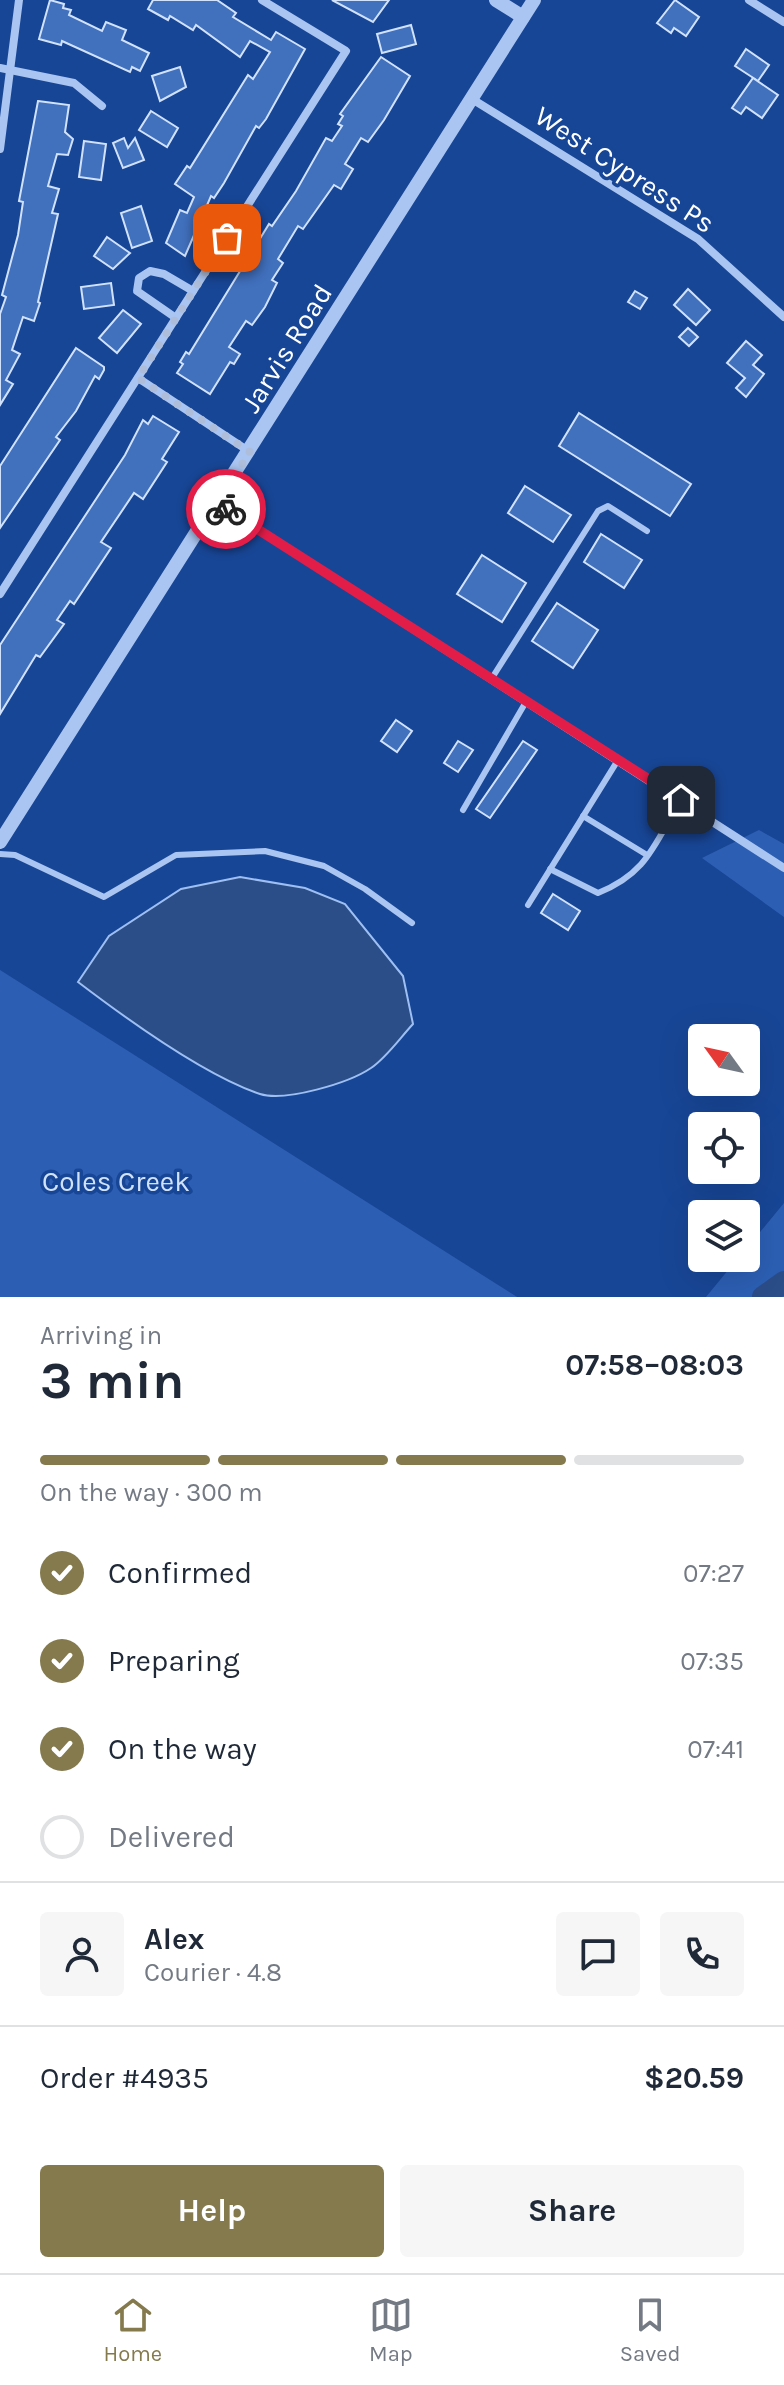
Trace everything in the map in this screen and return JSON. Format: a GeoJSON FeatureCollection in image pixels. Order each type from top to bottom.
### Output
{"type":"FeatureCollection","features":[{"type":"Feature","properties":{"kind":"street"},"geometry":{"type":"LineString","coordinates":[[0,149],[19,0]]}},
{"type":"Feature","properties":{"kind":"street"},"geometry":{"type":"LineString","coordinates":[[0,594],[346,51],[262,0]]}},
{"type":"Feature","properties":{"kind":"street"},"geometry":{"type":"LineString","coordinates":[[496,0],[523,17]]}},
{"type":"Feature","properties":{"kind":"street","name":"Jarvis Road"},"geometry":{"type":"LineString","coordinates":[[0,842],[534,0]]}},
{"type":"Feature","properties":{"kind":"street"},"geometry":{"type":"LineString","coordinates":[[749,0],[784,22]]}},
{"type":"Feature","properties":{"kind":"street"},"geometry":{"type":"LineString","coordinates":[[0,68],[74,83],[102,106]]}},
{"type":"Feature","properties":{"kind":"street","name":"West Cypress Ps"},"geometry":{"type":"LineString","coordinates":[[472,99],[698,239],[784,317]]}},
{"type":"Feature","properties":{"kind":"street"},"geometry":{"type":"LineString","coordinates":[[176,318],[137,291],[139,278],[150,271],[164,274],[193,291]]}},
{"type":"Feature","properties":{"kind":"street"},"geometry":{"type":"LineString","coordinates":[[138,378],[250,452]]}},
{"type":"Feature","properties":{"kind":"street"},"geometry":{"type":"LineString","coordinates":[[217,503],[784,868]]}},
{"type":"Feature","properties":{"kind":"lane"},"geometry":{"type":"LineString","coordinates":[[492,678],[598,511],[608,506],[647,531]]}},
{"type":"Feature","properties":{"kind":"lane"},"geometry":{"type":"LineString","coordinates":[[463,810],[527,700]]}},
{"type":"Feature","properties":{"kind":"lane"},"geometry":{"type":"LineString","coordinates":[[528,905],[618,760]]}},
{"type":"Feature","properties":{"kind":"lane"},"geometry":{"type":"LineString","coordinates":[[550,869],[598,893],[637,873],[681,800]]}},
{"type":"Feature","properties":{"kind":"lane"},"geometry":{"type":"LineString","coordinates":[[583,816],[647,855]]}},
{"type":"Feature","properties":{"kind":"lane"},"geometry":{"type":"LineString","coordinates":[[0,854],[15,855],[104,897],[176,855],[265,851],[324,866],[365,889],[412,923]]}},
{"type":"Feature","properties":{"kind":"green space"},"geometry":{"type":"Polygon","coordinates":[[[759,830],[784,844],[784,917],[702,858],[759,830]]]}},
{"type":"Feature","properties":{"kind":"green space","name":"Coles Creek"},"geometry":{"type":"Polygon","coordinates":[[[0,970],[517,1297],[0,1297],[0,970]]]}},
{"type":"Feature","properties":{"kind":"green space"},"geometry":{"type":"Polygon","coordinates":[[[784,1203],[784,1297],[706,1297],[727,1272],[760,1272],[760,1232],[784,1203]]]}},
{"type":"Feature","properties":{"kind":"shaded area"},"geometry":{"type":"Polygon","coordinates":[[[240,877],[305,888],[345,904],[403,976],[413,1024],[371,1068],[348,1080],[317,1090],[271,1096],[260,1094],[191,1060],[78,982],[109,936],[181,889],[240,877]]]}},
{"type":"Feature","properties":{"kind":"building"},"geometry":{"type":"Polygon","coordinates":[[[50,0],[64,4],[63,8],[71,10],[69,15],[102,31],[106,22],[126,30],[122,40],[149,53],[140,71],[132,67],[130,72],[62,41],[61,45],[39,39],[50,0]]]}},
{"type":"Feature","properties":{"kind":"building"},"geometry":{"type":"Polygon","coordinates":[[[153,0],[217,0],[236,13],[233,17],[271,40],[276,32],[305,49],[266,119],[259,128],[256,126],[224,183],[214,198],[211,196],[185,256],[166,243],[180,210],[187,213],[194,197],[175,184],[187,166],[190,168],[248,75],[253,79],[270,52],[250,41],[240,57],[196,25],[193,30],[170,16],[168,20],[148,9],[153,0]]]}},
{"type":"Feature","properties":{"kind":"building"},"geometry":{"type":"Polygon","coordinates":[[[332,0],[389,0],[373,22],[332,0]]]}},
{"type":"Feature","properties":{"kind":"building"},"geometry":{"type":"Polygon","coordinates":[[[675,0],[699,17],[686,36],[674,28],[671,33],[657,23],[675,0]]]}},
{"type":"Feature","properties":{"kind":"building"},"geometry":{"type":"Polygon","coordinates":[[[411,25],[416,44],[382,53],[377,34],[411,25]]]}},
{"type":"Feature","properties":{"kind":"building"},"geometry":{"type":"Polygon","coordinates":[[[746,49],[769,65],[758,81],[735,66],[746,49]]]}},
{"type":"Feature","properties":{"kind":"building"},"geometry":{"type":"Polygon","coordinates":[[[381,57],[410,76],[368,142],[361,138],[345,164],[353,169],[341,189],[334,185],[303,229],[298,226],[278,259],[283,263],[272,280],[277,283],[265,307],[252,325],[246,321],[229,347],[240,354],[234,364],[230,362],[210,394],[177,373],[183,364],[180,362],[186,352],[189,354],[269,224],[272,226],[296,191],[326,138],[332,141],[342,126],[338,124],[343,116],[340,114],[381,57]]]}},
{"type":"Feature","properties":{"kind":"building"},"geometry":{"type":"Polygon","coordinates":[[[180,67],[186,87],[160,101],[152,76],[180,67]]]}},
{"type":"Feature","properties":{"kind":"building"},"geometry":{"type":"Polygon","coordinates":[[[753,78],[778,95],[762,118],[746,107],[741,114],[732,108],[753,78]]]}},
{"type":"Feature","properties":{"kind":"building"},"geometry":{"type":"Polygon","coordinates":[[[38,101],[69,105],[65,132],[73,139],[68,155],[57,154],[48,186],[59,189],[52,213],[58,214],[40,303],[34,321],[23,317],[12,350],[20,354],[6,380],[13,384],[0,405],[0,314],[6,297],[2,295],[18,235],[23,202],[19,201],[38,101]]]}},
{"type":"Feature","properties":{"kind":"building"},"geometry":{"type":"Polygon","coordinates":[[[151,111],[178,128],[167,147],[139,130],[151,111]]]}},
{"type":"Feature","properties":{"kind":"building"},"geometry":{"type":"Polygon","coordinates":[[[124,138],[128,148],[135,138],[144,160],[123,168],[113,143],[124,138]]]}},
{"type":"Feature","properties":{"kind":"building"},"geometry":{"type":"Polygon","coordinates":[[[84,141],[106,144],[101,180],[79,177],[84,141]]]}},
{"type":"Feature","properties":{"kind":"building"},"geometry":{"type":"Polygon","coordinates":[[[141,206],[152,241],[132,248],[121,213],[141,206]]]}},
{"type":"Feature","properties":{"kind":"building"},"geometry":{"type":"Polygon","coordinates":[[[107,237],[130,253],[113,269],[94,256],[107,237]]]}},
{"type":"Feature","properties":{"kind":"building"},"geometry":{"type":"Polygon","coordinates":[[[111,283],[114,305],[84,309],[81,287],[111,283]]]}},
{"type":"Feature","properties":{"kind":"building"},"geometry":{"type":"Polygon","coordinates":[[[688,289],[710,310],[696,325],[674,305],[688,289]]]}},
{"type":"Feature","properties":{"kind":"building"},"geometry":{"type":"Polygon","coordinates":[[[635,291],[647,298],[640,309],[628,302],[635,291]]]}},
{"type":"Feature","properties":{"kind":"building"},"geometry":{"type":"Polygon","coordinates":[[[123,310],[141,324],[117,353],[99,338],[123,310]]]}},
{"type":"Feature","properties":{"kind":"building"},"geometry":{"type":"Polygon","coordinates":[[[688,328],[698,337],[689,346],[679,337],[688,328]]]}},
{"type":"Feature","properties":{"kind":"building"},"geometry":{"type":"Polygon","coordinates":[[[746,341],[762,355],[753,365],[764,374],[746,397],[736,388],[745,378],[727,363],[746,341]]]}},
{"type":"Feature","properties":{"kind":"building"},"geometry":{"type":"Polygon","coordinates":[[[76,348],[104,370],[99,379],[95,376],[76,411],[56,437],[60,440],[0,528],[0,466],[76,348]]]}},
{"type":"Feature","properties":{"kind":"building"},"geometry":{"type":"Polygon","coordinates":[[[579,413],[691,484],[670,516],[559,446],[579,413]]]}},
{"type":"Feature","properties":{"kind":"building"},"geometry":{"type":"Polygon","coordinates":[[[153,416],[179,432],[162,459],[167,462],[143,499],[134,493],[101,542],[111,548],[74,604],[70,601],[57,620],[64,624],[40,657],[36,655],[0,714],[0,645],[125,455],[143,420],[148,424],[153,416]]]}},
{"type":"Feature","properties":{"kind":"building"},"geometry":{"type":"Polygon","coordinates":[[[525,486],[571,515],[553,542],[508,513],[525,486]]]}},
{"type":"Feature","properties":{"kind":"building"},"geometry":{"type":"Polygon","coordinates":[[[601,534],[642,560],[624,588],[584,562],[601,534]]]}},
{"type":"Feature","properties":{"kind":"building"},"geometry":{"type":"Polygon","coordinates":[[[482,555],[526,583],[502,622],[457,594],[482,555]]]}},
{"type":"Feature","properties":{"kind":"building"},"geometry":{"type":"Polygon","coordinates":[[[557,603],[598,630],[573,668],[532,641],[557,603]]]}},
{"type":"Feature","properties":{"kind":"building"},"geometry":{"type":"Polygon","coordinates":[[[396,720],[412,731],[397,752],[381,741],[396,720]]]}},
{"type":"Feature","properties":{"kind":"building"},"geometry":{"type":"Polygon","coordinates":[[[458,741],[473,750],[458,772],[444,763],[458,741]]]}},
{"type":"Feature","properties":{"kind":"building"},"geometry":{"type":"Polygon","coordinates":[[[523,741],[537,750],[490,818],[476,809],[523,741]]]}},
{"type":"Feature","properties":{"kind":"building"},"geometry":{"type":"Polygon","coordinates":[[[553,894],[580,911],[568,930],[541,913],[553,894]]]}},
{"type":"Feature","properties":{"kind":"waterway"},"geometry":{"type":"LineString","coordinates":[[763,1297],[784,1282]]}},
{"type":"Feature","properties":{"kind":"way so far"},"geometry":{"type":"LineString","coordinates":[[226,509],[217,503],[250,452],[138,378],[227,238]]}},
{"type":"Feature","properties":{"kind":"route"},"geometry":{"type":"LineString","coordinates":[[226,509],[681,800]]}}]}
